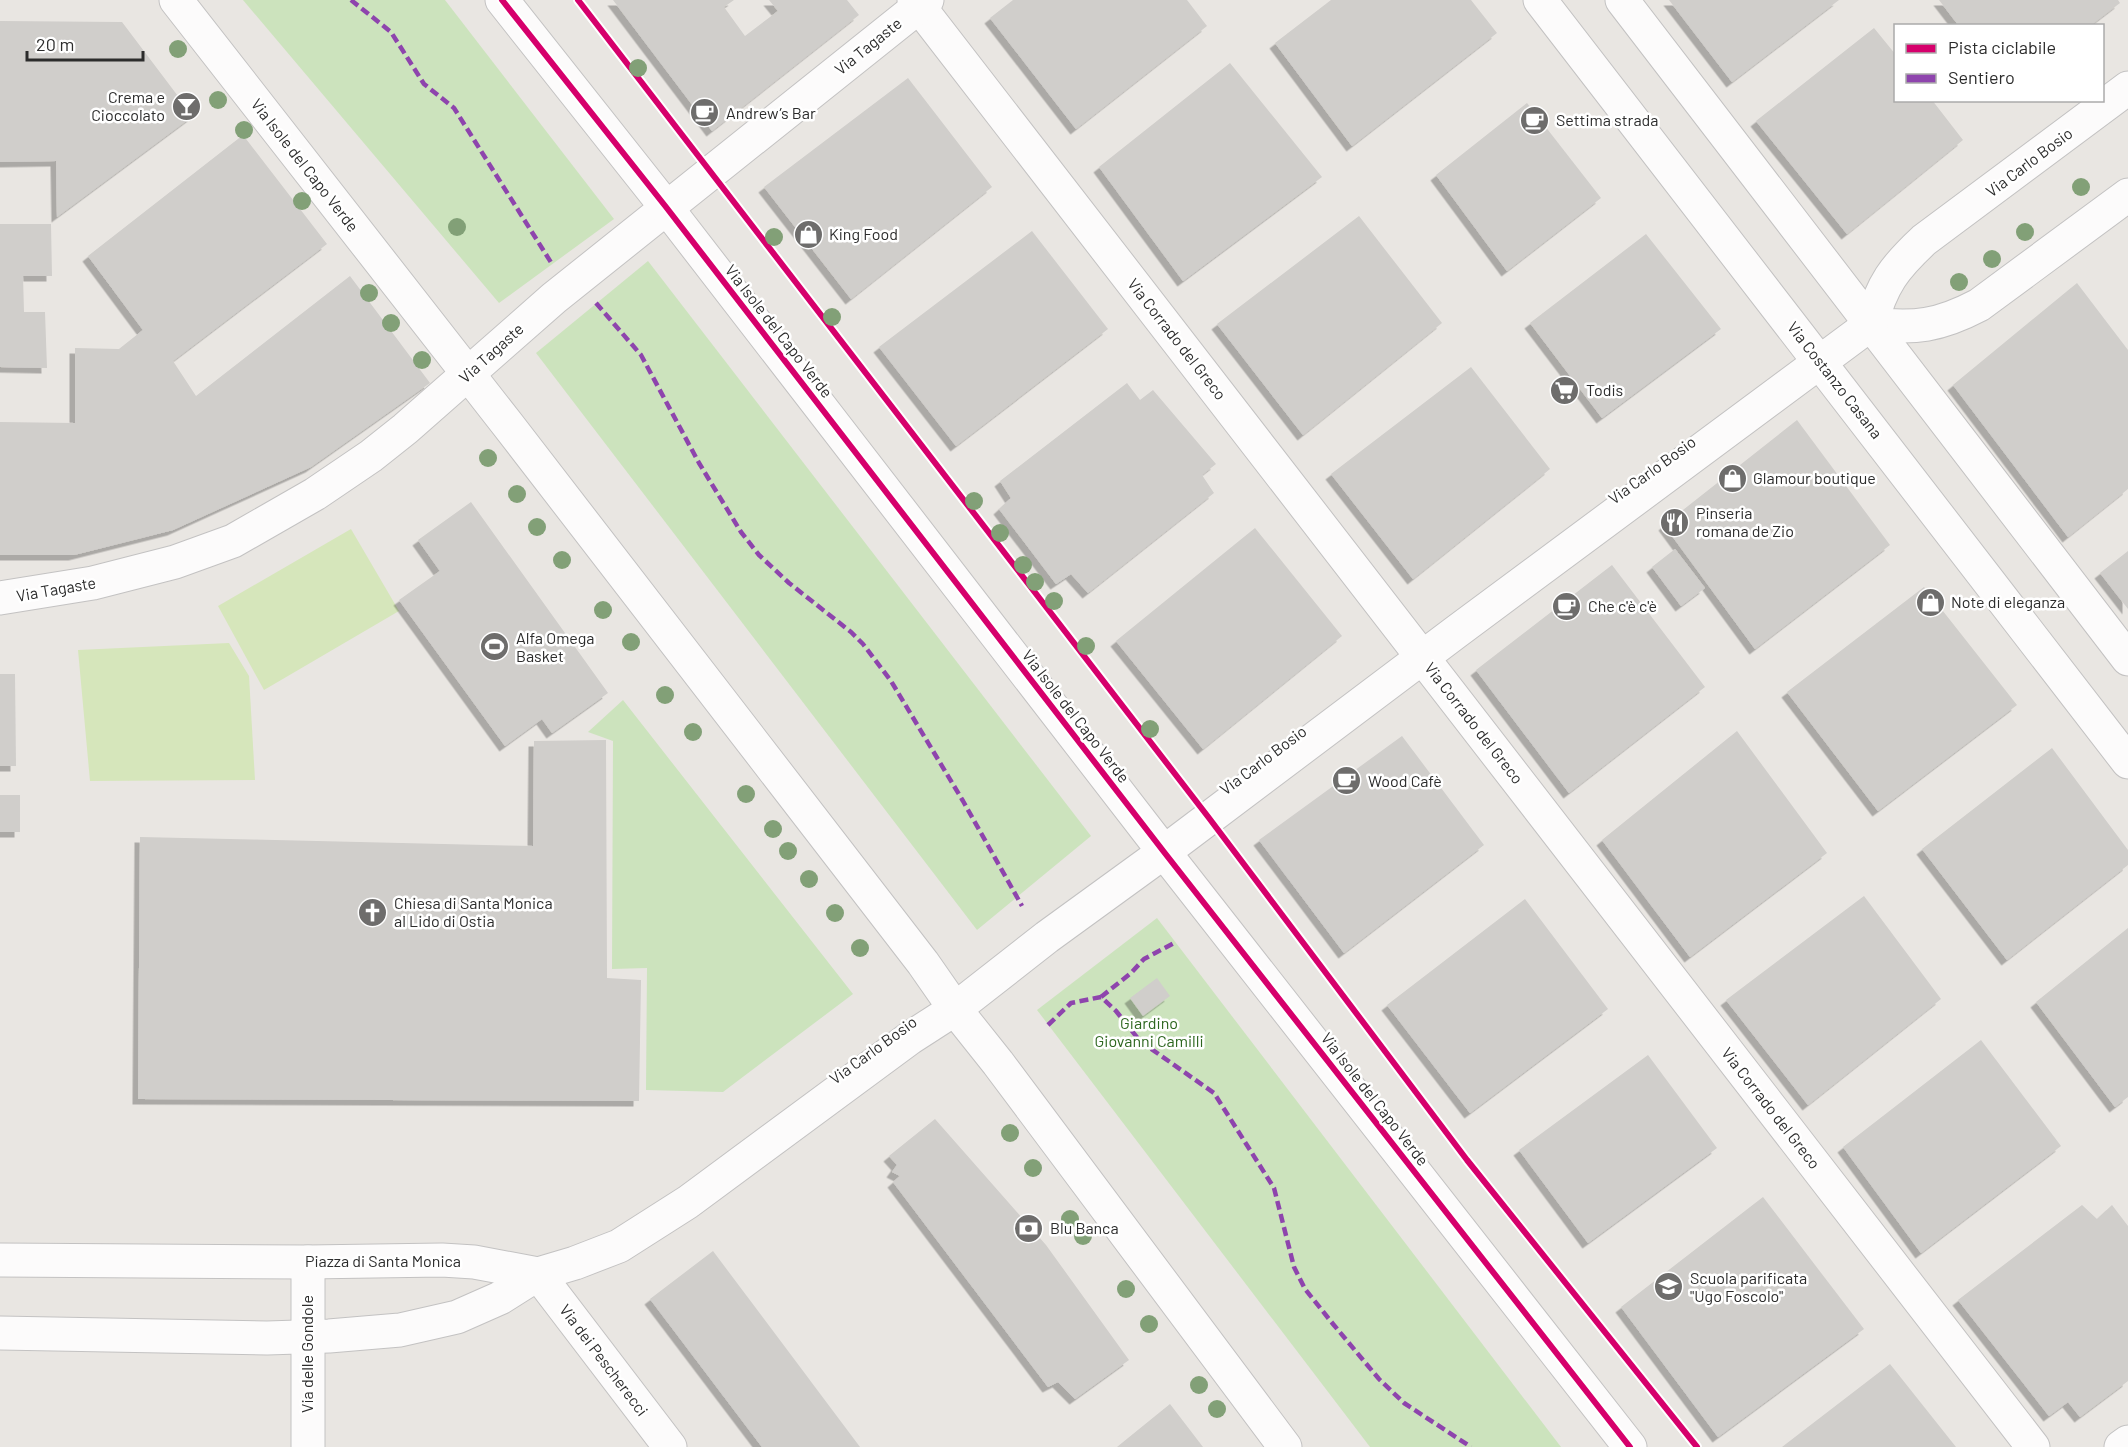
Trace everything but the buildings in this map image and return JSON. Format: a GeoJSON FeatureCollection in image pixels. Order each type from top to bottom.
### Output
{"type":"FeatureCollection","features":[{"type":"Feature","properties":{"kind":"street","name":"Via Isole del Capo Verde"},"geometry":{"type":"LineString","coordinates":[[176,0],[916,954],[1285,1447]]}},
{"type":"Feature","properties":{"kind":"street","name":"Via Isole del Capo Verde"},"geometry":{"type":"LineString","coordinates":[[502,0],[666,207],[1164,852],[1630,1447]]}},
{"type":"Feature","properties":{"kind":"street","name":"Via Costanzo Casana"},"geometry":{"type":"LineString","coordinates":[[1540,0],[2128,762]]}},
{"type":"Feature","properties":{"kind":"street"},"geometry":{"type":"LineString","coordinates":[[1622,0],[2128,659]]}},
{"type":"Feature","properties":{"kind":"street","name":"Via Tagaste"},"geometry":{"type":"LineString","coordinates":[[0,598],[59,590],[175,562],[232,541],[289,510],[371,456],[468,375],[554,298],[920,2]]}},
{"type":"Feature","properties":{"kind":"street","name":"Via Corrado del Greco"},"geometry":{"type":"LineString","coordinates":[[920,2],[1422,657],[2033,1447]]}},
{"type":"Feature","properties":{"kind":"street","name":"Via Carlo Bosio"},"geometry":{"type":"LineString","coordinates":[[538,1274],[596,1256],[642,1232],[688,1202],[910,1038],[955,1009],[1047,937],[1871,324],[1878,298],[1886,282],[1908,255],[1924,240],[2128,88]]}},
{"type":"Feature","properties":{"kind":"street"},"geometry":{"type":"LineString","coordinates":[[1871,324],[1899,327],[1921,326],[1960,315],[1979,305],[2128,195]]}},
{"type":"Feature","properties":{"kind":"street","name":"Piazza di Santa Monica"},"geometry":{"type":"LineString","coordinates":[[0,1260],[308,1262],[442,1260],[474,1262],[538,1274]]}},
{"type":"Feature","properties":{"kind":"street","name":"Via delle Gondole"},"geometry":{"type":"LineString","coordinates":[[308,1262],[308,1447]]}},
{"type":"Feature","properties":{"kind":"street"},"geometry":{"type":"LineString","coordinates":[[0,1333],[249,1338],[307,1337],[400,1330],[457,1317],[500,1298],[538,1274]]}},
{"type":"Feature","properties":{"kind":"street","name":"Via dei Pescherecci"},"geometry":{"type":"LineString","coordinates":[[538,1274],[670,1447]]}},
{"type":"Feature","properties":{"kind":"street"},"geometry":{"type":"LineString","coordinates":[[2121,1447],[2128,1442]]}},
{"type":"Feature","properties":{"kind":"green space"},"geometry":{"type":"Polygon","coordinates":[[[243,0],[445,0],[614,219],[499,303],[243,0]]]}},
{"type":"Feature","properties":{"kind":"green space"},"geometry":{"type":"Polygon","coordinates":[[[648,261],[1091,836],[977,930],[536,353],[648,261]]]}},
{"type":"Feature","properties":{"kind":"green space"},"geometry":{"type":"Polygon","coordinates":[[[351,529],[399,611],[264,690],[218,606],[351,529]]]}},
{"type":"Feature","properties":{"kind":"green space"},"geometry":{"type":"Polygon","coordinates":[[[229,643],[249,676],[255,780],[90,781],[78,650],[229,643]]]}},
{"type":"Feature","properties":{"kind":"green space"},"geometry":{"type":"Polygon","coordinates":[[[623,700],[853,994],[723,1092],[646,1090],[647,968],[612,969],[613,741],[588,732],[623,700]]]}},
{"type":"Feature","properties":{"kind":"green space","name":"Giardino Giovanni Camilli"},"geometry":{"type":"Polygon","coordinates":[[[1157,918],[1561,1447],[1370,1447],[1037,1010],[1157,918]]]}},
{"type":"Feature","properties":{"kind":"marked path"},"geometry":{"type":"LineString","coordinates":[[351,0],[391,32],[424,84],[454,108],[552,264]]}},
{"type":"Feature","properties":{"kind":"marked path"},"geometry":{"type":"LineString","coordinates":[[596,303],[641,355],[699,463],[741,532],[759,555],[789,583],[851,632],[891,681],[963,801],[1022,906]]}},
{"type":"Feature","properties":{"kind":"marked path"},"geometry":{"type":"LineString","coordinates":[[1101,997],[1131,973],[1144,959],[1176,942]]}},
{"type":"Feature","properties":{"kind":"marked path"},"geometry":{"type":"LineString","coordinates":[[1048,1025],[1071,1003],[1101,997],[1116,1011],[1140,1041],[1214,1093],[1274,1188],[1294,1267],[1305,1289],[1379,1379],[1404,1403],[1471,1447]]}},
{"type":"Feature","properties":{"kind":"cycle path"},"geometry":{"type":"LineString","coordinates":[[502,0],[666,207],[1164,852],[1630,1447]]}},
{"type":"Feature","properties":{"kind":"cycle path"},"geometry":{"type":"LineString","coordinates":[[578,0],[1209,818],[1467,1160],[1697,1447]]}},
{"type":"Feature","properties":{"kind":"place","name":"Crema e Cioccolato"},"geometry":{"type":"Point","coordinates":[186,106]}},
{"type":"Feature","properties":{"kind":"place","name":"Andrew’s Bar"},"geometry":{"type":"Point","coordinates":[705,113]}},
{"type":"Feature","properties":{"kind":"place","name":"Settima strada"},"geometry":{"type":"Point","coordinates":[1535,120]}},
{"type":"Feature","properties":{"kind":"place","name":"King Food"},"geometry":{"type":"Point","coordinates":[808,234]}},
{"type":"Feature","properties":{"kind":"place","name":"Todis"},"geometry":{"type":"Point","coordinates":[1565,390]}},
{"type":"Feature","properties":{"kind":"place","name":"Glamour boutique"},"geometry":{"type":"Point","coordinates":[1732,478]}},
{"type":"Feature","properties":{"kind":"place","name":"Pinseria romana de Zio"},"geometry":{"type":"Point","coordinates":[1675,522]}},
{"type":"Feature","properties":{"kind":"place","name":"Note di eleganza"},"geometry":{"type":"Point","coordinates":[1930,602]}},
{"type":"Feature","properties":{"kind":"place","name":"Che c'è c'è"},"geometry":{"type":"Point","coordinates":[1567,606]}},
{"type":"Feature","properties":{"kind":"place","name":"Alfa Omega Basket"},"geometry":{"type":"Point","coordinates":[495,647]}},
{"type":"Feature","properties":{"kind":"place","name":"Wood Cafè"},"geometry":{"type":"Point","coordinates":[1347,781]}},
{"type":"Feature","properties":{"kind":"place","name":"Chiesa di Santa Monica al Lido di Ostia"},"geometry":{"type":"Point","coordinates":[373,912]}},
{"type":"Feature","properties":{"kind":"place","name":"Blu Banca"},"geometry":{"type":"Point","coordinates":[1029,1228]}},
{"type":"Feature","properties":{"kind":"place","name":"Scuola parificata \"Ugo Foscolo\""},"geometry":{"type":"Point","coordinates":[1669,1287]}}]}
